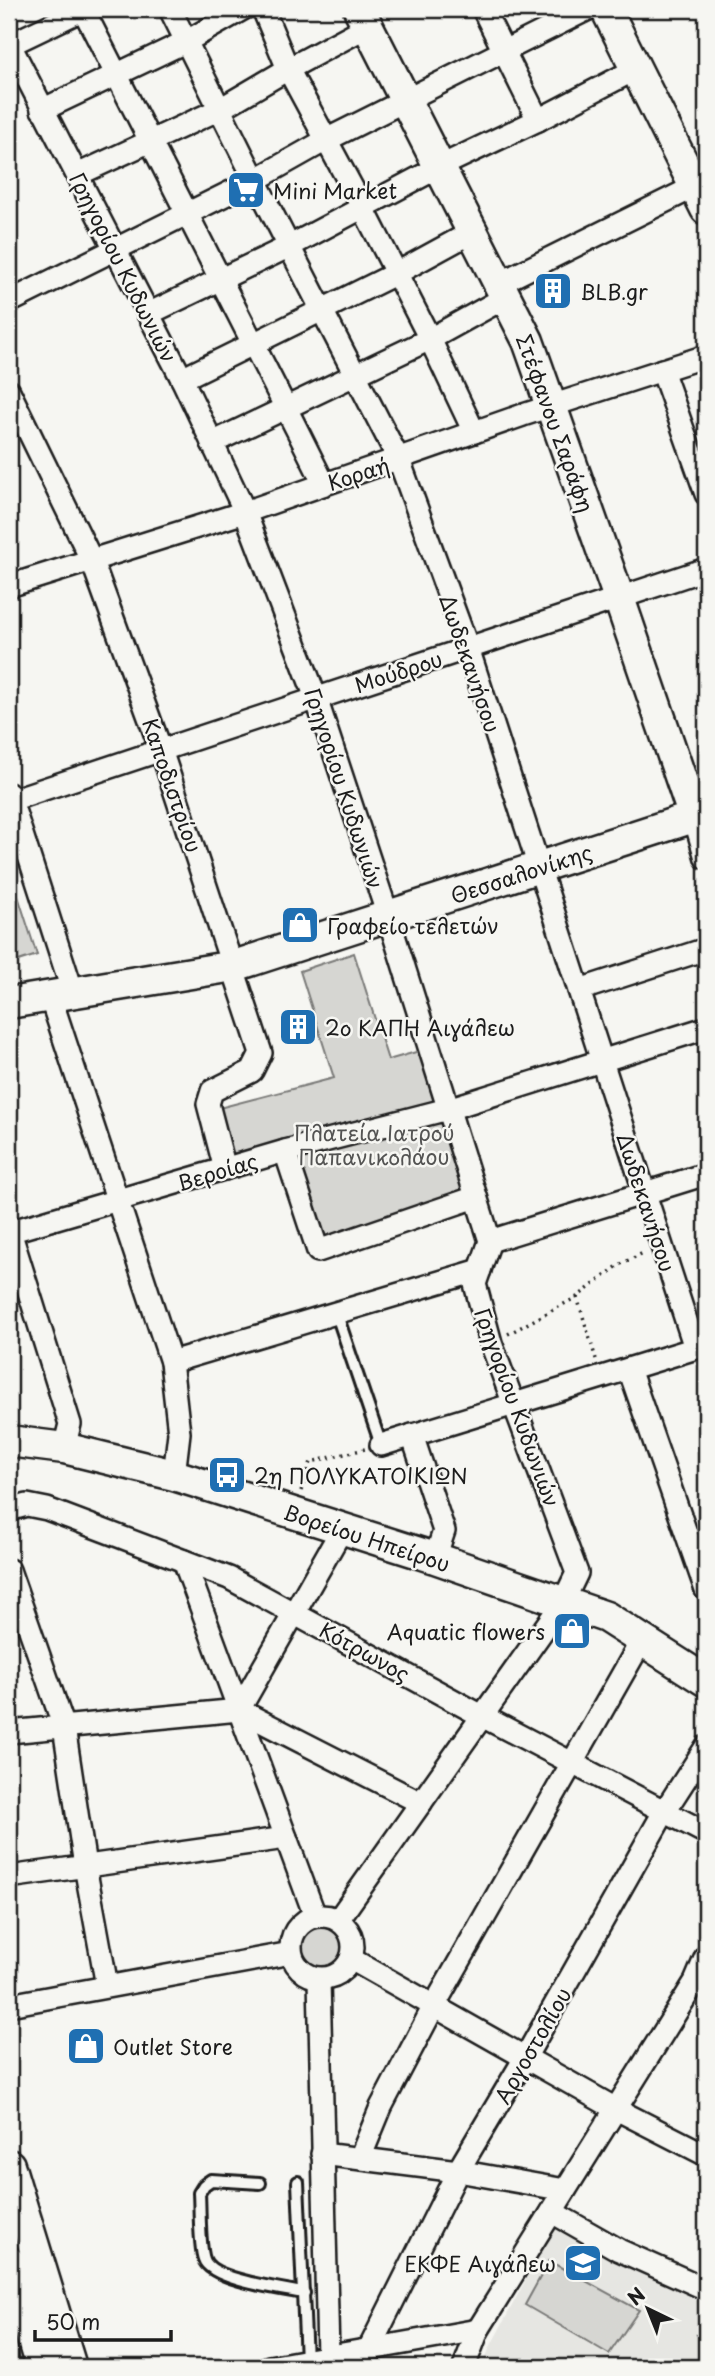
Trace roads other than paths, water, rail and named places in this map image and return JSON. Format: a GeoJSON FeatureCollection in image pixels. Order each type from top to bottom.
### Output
{"type":"FeatureCollection","features":[{"type":"Feature","properties":{"kind":"street"},"geometry":{"type":"LineString","coordinates":[[9,44],[84,9],[324,484]]}},
{"type":"Feature","properties":{"kind":"street","name":"Δωδεκανήσου"},"geometry":{"type":"LineString","coordinates":[[170,9],[254,180],[399,460],[468,648],[644,1193],[701,1347]]}},
{"type":"Feature","properties":{"kind":"street"},"geometry":{"type":"LineString","coordinates":[[42,110],[187,41],[243,9]]}},
{"type":"Feature","properties":{"kind":"street"},"geometry":{"type":"LineString","coordinates":[[263,9],[288,69],[397,273],[474,432]]}},
{"type":"Feature","properties":{"kind":"street"},"geometry":{"type":"LineString","coordinates":[[484,9],[538,120]]}},
{"type":"Feature","properties":{"kind":"street"},"geometry":{"type":"LineString","coordinates":[[9,302],[588,9]]}},
{"type":"Feature","properties":{"kind":"street"},"geometry":{"type":"LineString","coordinates":[[212,443],[430,339],[503,290],[701,198],[606,9]]}},
{"type":"Feature","properties":{"kind":"street"},"geometry":{"type":"LineString","coordinates":[[77,175],[220,109],[288,69],[363,17]]}},
{"type":"Feature","properties":{"kind":"street","name":"Στέφανου Σαράφη"},"geometry":{"type":"LineString","coordinates":[[363,17],[528,341],[619,598],[700,815],[706,858]]}},
{"type":"Feature","properties":{"kind":"street","name":"Γρηγορίου Κυδωνιών"},"geometry":{"type":"LineString","coordinates":[[9,44],[181,379],[245,512],[316,698],[490,1241],[475,1284],[491,1343],[577,1573],[563,1602],[338,1920]]}},
{"type":"Feature","properties":{"kind":"street"},"geometry":{"type":"LineString","coordinates":[[148,314],[289,246],[439,167],[636,69]]}},
{"type":"Feature","properties":{"kind":"street"},"geometry":{"type":"LineString","coordinates":[[181,379],[323,311],[472,232]]}},
{"type":"Feature","properties":{"kind":"street","name":"Κοραή"},"geometry":{"type":"LineString","coordinates":[[9,586],[245,512],[551,405],[706,356]]}},
{"type":"Feature","properties":{"kind":"street"},"geometry":{"type":"LineString","coordinates":[[662,370],[706,494]]}},
{"type":"Feature","properties":{"kind":"street","name":"Καποδιστρίου"},"geometry":{"type":"LineString","coordinates":[[9,391],[92,561],[161,750],[261,1053],[253,1070],[212,1091],[208,1104],[225,1169]]}},
{"type":"Feature","properties":{"kind":"street","name":"Μούδρου"},"geometry":{"type":"LineString","coordinates":[[10,797],[161,750],[706,569]]}},
{"type":"Feature","properties":{"kind":"street"},"geometry":{"type":"LineString","coordinates":[[10,797],[116,1202],[170,1362],[178,1433],[174,1475]]}},
{"type":"Feature","properties":{"kind":"street","name":"Θεσσαλονίκης"},"geometry":{"type":"LineString","coordinates":[[9,1003],[234,966],[700,815]]}},
{"type":"Feature","properties":{"kind":"street"},"geometry":{"type":"LineString","coordinates":[[579,990],[706,949]]}},
{"type":"Feature","properties":{"kind":"street","name":"Βεροίας"},"geometry":{"type":"LineString","coordinates":[[9,1231],[285,1151],[448,1109],[706,1028]]}},
{"type":"Feature","properties":{"kind":"street"},"geometry":{"type":"LineString","coordinates":[[285,1151],[318,1251],[476,1197]]}},
{"type":"Feature","properties":{"kind":"street"},"geometry":{"type":"LineString","coordinates":[[490,1241],[706,1174]]}},
{"type":"Feature","properties":{"kind":"street"},"geometry":{"type":"LineString","coordinates":[[9,1231],[70,1424],[64,1448]]}},
{"type":"Feature","properties":{"kind":"street"},"geometry":{"type":"LineString","coordinates":[[170,1362],[480,1269]]}},
{"type":"Feature","properties":{"kind":"street"},"geometry":{"type":"LineString","coordinates":[[381,1445],[701,1347]]}},
{"type":"Feature","properties":{"kind":"street"},"geometry":{"type":"LineString","coordinates":[[629,1369],[706,1590]]}},
{"type":"Feature","properties":{"kind":"street"},"geometry":{"type":"LineString","coordinates":[[412,1435],[444,1531],[435,1558]]}},
{"type":"Feature","properties":{"kind":"street","name":"Βορείου Ηπείρου"},"geometry":{"type":"LineString","coordinates":[[9,1441],[64,1448],[174,1475],[435,1558],[563,1602],[606,1617],[706,1681]]}},
{"type":"Feature","properties":{"kind":"street","name":"Κότρωνος"},"geometry":{"type":"LineString","coordinates":[[9,1510],[27,1506],[47,1509],[229,1578],[482,1716],[706,1833]]}},
{"type":"Feature","properties":{"kind":"street"},"geometry":{"type":"LineString","coordinates":[[239,1710],[342,1529]]}},
{"type":"Feature","properties":{"kind":"street"},"geometry":{"type":"LineString","coordinates":[[184,1561],[315,1916]]}},
{"type":"Feature","properties":{"kind":"street"},"geometry":{"type":"LineString","coordinates":[[9,1570],[64,1727],[107,1986]]}},
{"type":"Feature","properties":{"kind":"street"},"geometry":{"type":"LineString","coordinates":[[360,2158],[381,2107],[434,2006],[642,1640]]}},
{"type":"Feature","properties":{"kind":"street"},"geometry":{"type":"LineString","coordinates":[[9,1732],[239,1710],[421,1803]]}},
{"type":"Feature","properties":{"kind":"street","name":"Αργοστολίου"},"geometry":{"type":"LineString","coordinates":[[369,2348],[458,2171],[664,1812],[706,1747]]}},
{"type":"Feature","properties":{"kind":"street"},"geometry":{"type":"LineString","coordinates":[[9,1877],[286,1838]]}},
{"type":"Feature","properties":{"kind":"street"},"geometry":{"type":"LineString","coordinates":[[315,1916],[328,1916],[338,1920],[351,1935],[354,1948],[344,1970],[331,1978],[318,1979],[301,1972],[291,1953],[295,1931],[315,1916]]}},
{"type":"Feature","properties":{"kind":"street"},"geometry":{"type":"LineString","coordinates":[[9,2005],[291,1953]]}},
{"type":"Feature","properties":{"kind":"street"},"geometry":{"type":"LineString","coordinates":[[464,2367],[478,2330],[695,1982],[706,1956]]}},
{"type":"Feature","properties":{"kind":"street"},"geometry":{"type":"LineString","coordinates":[[351,1959],[616,2109],[706,2155]]}},
{"type":"Feature","properties":{"kind":"street"},"geometry":{"type":"LineString","coordinates":[[318,1979],[328,2355]]}},
{"type":"Feature","properties":{"kind":"street"},"geometry":{"type":"LineString","coordinates":[[322,2154],[458,2171],[565,2190]]}},
{"type":"Feature","properties":{"kind":"street"},"geometry":{"type":"LineString","coordinates":[[9,2165],[71,2367]]}},
{"type":"Feature","properties":{"kind":"street"},"geometry":{"type":"LineString","coordinates":[[552,2212],[619,2249],[706,2289]]}},
{"type":"Feature","properties":{"kind":"street"},"geometry":{"type":"LineString","coordinates":[[9,2262],[41,2367]]}},
{"type":"Feature","properties":{"kind":"street"},"geometry":{"type":"LineString","coordinates":[[269,2367],[478,2330]]}},
{"type":"Feature","properties":{"kind":"lane"},"geometry":{"type":"LineString","coordinates":[[336,1312],[381,1445]]}},
{"type":"Feature","properties":{"kind":"lane"},"geometry":{"type":"LineString","coordinates":[[260,2183],[211,2180],[204,2185],[199,2193],[204,2259],[211,2269],[225,2276],[304,2293]]}},
{"type":"Feature","properties":{"kind":"lane"},"geometry":{"type":"LineString","coordinates":[[298,2182],[306,2360]]}},
{"type":"Feature","properties":{"kind":"place","name":"Mini Market"},"geometry":{"type":"Point","coordinates":[246,190]}},
{"type":"Feature","properties":{"kind":"place","name":"BLB.gr"},"geometry":{"type":"Point","coordinates":[553,291]}},
{"type":"Feature","properties":{"kind":"place","name":"Γραφείο τελετών"},"geometry":{"type":"Point","coordinates":[300,925]}},
{"type":"Feature","properties":{"kind":"place","name":"2ο ΚΑΠΗ Αιγάλεω"},"geometry":{"type":"Point","coordinates":[298,1027]}},
{"type":"Feature","properties":{"kind":"place","name":"2η ΠΟΛΥΚΑΤΟΙΚΙΏΝ"},"geometry":{"type":"Point","coordinates":[227,1475]}},
{"type":"Feature","properties":{"kind":"place","name":"Aquatic flowers"},"geometry":{"type":"Point","coordinates":[572,1631]}},
{"type":"Feature","properties":{"kind":"place","name":"Outlet Store"},"geometry":{"type":"Point","coordinates":[86,2046]}},
{"type":"Feature","properties":{"kind":"place","name":"ΕΚΦΕ Αιγάλεω"},"geometry":{"type":"Point","coordinates":[583,2263]}},
{"type":"Feature","properties":{"kind":"park label","name":"Πλατεία Ιατρού Παπανικολάου"},"geometry":{"type":"Point","coordinates":[374,1144]}}]}
